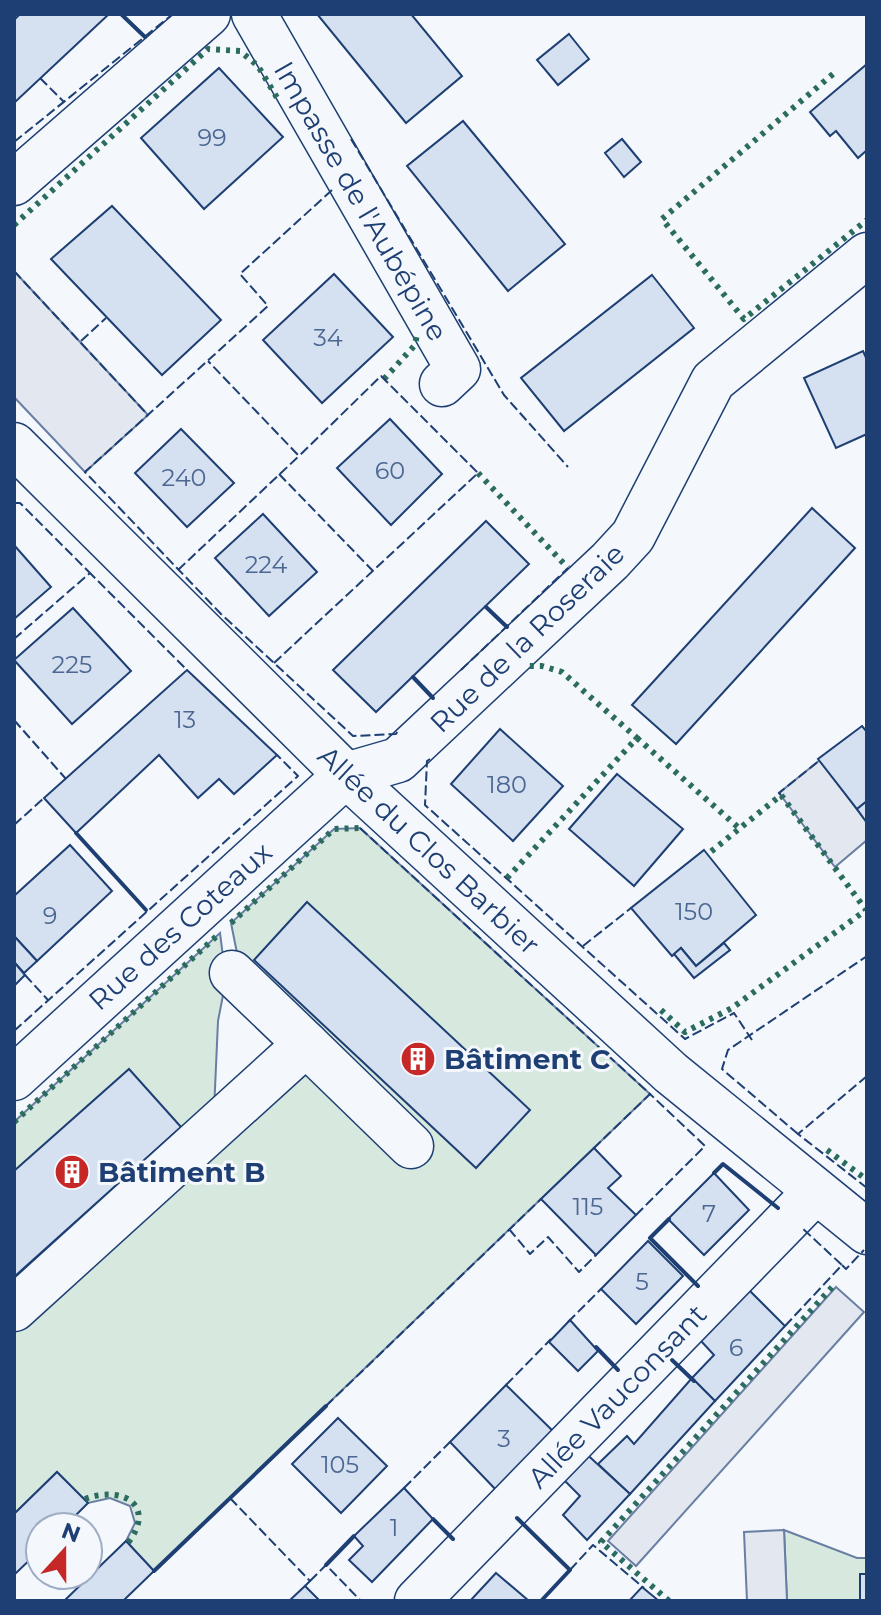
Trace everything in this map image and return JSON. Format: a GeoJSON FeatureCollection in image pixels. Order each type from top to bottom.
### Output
{"type":"FeatureCollection","features":[{"type":"Feature","properties":{"kind":"street"},"geometry":{"type":"LineString","coordinates":[[14,183],[208,14]]}},
{"type":"Feature","properties":{"kind":"street","name":"Impasse de l'Aubépine"},"geometry":{"type":"LineString","coordinates":[[254,14],[458,369],[442,384]]}},
{"type":"Feature","properties":{"kind":"street","name":"Rue de la Roseraie"},"geometry":{"type":"LineString","coordinates":[[346,775],[398,760],[610,561],[633,536],[713,381],[867,255]]}},
{"type":"Feature","properties":{"kind":"street","name":"Allée du Clos Barbier"},"geometry":{"type":"LineString","coordinates":[[14,445],[346,775],[671,1073],[867,1232]]}},
{"type":"Feature","properties":{"kind":"street","name":"Rue des Coteaux"},"geometry":{"type":"LineString","coordinates":[[14,1078],[346,775]]}},
{"type":"Feature","properties":{"kind":"street"},"geometry":{"type":"LineString","coordinates":[[232,973],[411,1146]]}},
{"type":"Feature","properties":{"kind":"street"},"geometry":{"type":"LineString","coordinates":[[14,1309],[306,1044]]}},
{"type":"Feature","properties":{"kind":"street","name":"Allée Vauconsant"},"geometry":{"type":"LineString","coordinates":[[417,1601],[816,1191]]}},
{"type":"Feature","properties":{"kind":"shaded area"},"geometry":{"type":"Polygon","coordinates":[[[14,271],[148,415],[85,472],[14,397],[14,271]]]}},
{"type":"Feature","properties":{"kind":"shaded area"},"geometry":{"type":"Polygon","coordinates":[[[820,760],[867,823],[867,840],[835,867],[779,793],[820,760]]]}},
{"type":"Feature","properties":{"kind":"shaded area"},"geometry":{"type":"Polygon","coordinates":[[[360,828],[650,1094],[154,1571],[126,1541],[135,1523],[130,1506],[110,1498],[88,1503],[57,1472],[14,1514],[14,1327],[306,1059],[238,958],[231,923],[334,829],[360,828]]]}},
{"type":"Feature","properties":{"kind":"shaded area"},"geometry":{"type":"Polygon","coordinates":[[[220,933],[226,980],[218,1021],[214,1111],[14,1292],[14,1122],[220,933]]]}},
{"type":"Feature","properties":{"kind":"shaded area"},"geometry":{"type":"Polygon","coordinates":[[[836,1287],[864,1312],[636,1566],[608,1541],[836,1287]]]}},
{"type":"Feature","properties":{"kind":"shaded area"},"geometry":{"type":"Polygon","coordinates":[[[784,1530],[857,1558],[867,1558],[867,1574],[860,1575],[860,1601],[787,1601],[784,1530]]]}},
{"type":"Feature","properties":{"kind":"shaded area"},"geometry":{"type":"Polygon","coordinates":[[[784,1530],[787,1601],[747,1601],[744,1532],[784,1530]]]}},
{"type":"Feature","properties":{"kind":"building"},"geometry":{"type":"Polygon","coordinates":[[[20,14],[109,14],[14,103],[14,20],[20,14]]]}},
{"type":"Feature","properties":{"kind":"building"},"geometry":{"type":"Polygon","coordinates":[[[317,14],[411,14],[462,76],[406,123],[317,14]]]}},
{"type":"Feature","properties":{"kind":"building"},"geometry":{"type":"Polygon","coordinates":[[[569,34],[589,59],[558,85],[537,60],[569,34]]]}},
{"type":"Feature","properties":{"kind":"building"},"geometry":{"type":"Polygon","coordinates":[[[867,64],[867,150],[858,158],[836,131],[830,136],[810,112],[867,64]]]}},
{"type":"Feature","properties":{"kind":"building"},"geometry":{"type":"Polygon","coordinates":[[[219,68],[283,137],[204,209],[141,138],[219,68]]]}},
{"type":"Feature","properties":{"kind":"building"},"geometry":{"type":"Polygon","coordinates":[[[463,121],[565,244],[508,291],[407,166],[463,121]]]}},
{"type":"Feature","properties":{"kind":"building"},"geometry":{"type":"Polygon","coordinates":[[[622,139],[641,162],[624,177],[605,153],[622,139]]]}},
{"type":"Feature","properties":{"kind":"building"},"geometry":{"type":"Polygon","coordinates":[[[112,206],[221,320],[162,375],[51,259],[112,206]]]}},
{"type":"Feature","properties":{"kind":"building"},"geometry":{"type":"Polygon","coordinates":[[[334,274],[393,337],[322,403],[263,340],[334,274]]]}},
{"type":"Feature","properties":{"kind":"building"},"geometry":{"type":"Polygon","coordinates":[[[652,275],[694,328],[564,431],[521,378],[652,275]]]}},
{"type":"Feature","properties":{"kind":"building"},"geometry":{"type":"Polygon","coordinates":[[[863,351],[867,360],[867,434],[836,448],[804,378],[863,351]]]}},
{"type":"Feature","properties":{"kind":"building"},"geometry":{"type":"Polygon","coordinates":[[[390,419],[442,474],[391,525],[337,468],[390,419]]]}},
{"type":"Feature","properties":{"kind":"building"},"geometry":{"type":"Polygon","coordinates":[[[181,429],[234,483],[187,527],[135,473],[181,429]]]}},
{"type":"Feature","properties":{"kind":"building"},"geometry":{"type":"Polygon","coordinates":[[[812,508],[855,548],[676,744],[632,705],[812,508]]]}},
{"type":"Feature","properties":{"kind":"building"},"geometry":{"type":"Polygon","coordinates":[[[263,514],[317,572],[269,616],[215,558],[263,514]]]}},
{"type":"Feature","properties":{"kind":"building"},"geometry":{"type":"Polygon","coordinates":[[[486,521],[529,564],[376,712],[333,670],[486,521]]]}},
{"type":"Feature","properties":{"kind":"building"},"geometry":{"type":"Polygon","coordinates":[[[14,545],[51,587],[14,619],[14,545]]]}},
{"type":"Feature","properties":{"kind":"building"},"geometry":{"type":"Polygon","coordinates":[[[73,608],[131,671],[72,724],[14,660],[73,608]]]}},
{"type":"Feature","properties":{"kind":"building"},"geometry":{"type":"Polygon","coordinates":[[[187,670],[277,755],[234,794],[219,779],[198,798],[159,755],[76,833],[44,798],[187,670]]]}},
{"type":"Feature","properties":{"kind":"building"},"geometry":{"type":"Polygon","coordinates":[[[862,726],[867,732],[867,801],[857,809],[818,759],[862,726]]]}},
{"type":"Feature","properties":{"kind":"building"},"geometry":{"type":"Polygon","coordinates":[[[500,729],[563,786],[513,841],[451,784],[500,729]]]}},
{"type":"Feature","properties":{"kind":"building"},"geometry":{"type":"Polygon","coordinates":[[[617,774],[683,829],[634,886],[569,829],[617,774]]]}},
{"type":"Feature","properties":{"kind":"building"},"geometry":{"type":"Polygon","coordinates":[[[867,801],[867,823],[857,809],[867,801]]]}},
{"type":"Feature","properties":{"kind":"building"},"geometry":{"type":"Polygon","coordinates":[[[70,845],[112,891],[37,961],[14,936],[14,896],[70,845]]]}},
{"type":"Feature","properties":{"kind":"building"},"geometry":{"type":"Polygon","coordinates":[[[704,850],[756,915],[696,966],[681,948],[672,956],[631,908],[704,850]]]}},
{"type":"Feature","properties":{"kind":"building","name":"Bâtiment C"},"geometry":{"type":"Polygon","coordinates":[[[307,902],[530,1110],[476,1168],[254,960],[307,902]]]}},
{"type":"Feature","properties":{"kind":"building"},"geometry":{"type":"Polygon","coordinates":[[[14,936],[37,961],[24,973],[14,962],[14,936]]]}},
{"type":"Feature","properties":{"kind":"building"},"geometry":{"type":"Polygon","coordinates":[[[724,943],[730,950],[694,978],[674,954],[681,948],[696,966],[724,943]]]}},
{"type":"Feature","properties":{"kind":"building"},"geometry":{"type":"Polygon","coordinates":[[[14,962],[25,975],[14,986],[14,962]]]}},
{"type":"Feature","properties":{"kind":"building","name":"Bâtiment B"},"geometry":{"type":"Polygon","coordinates":[[[129,1069],[181,1127],[14,1277],[14,1171],[129,1069]]]}},
{"type":"Feature","properties":{"kind":"building"},"geometry":{"type":"Polygon","coordinates":[[[594,1148],[621,1176],[608,1188],[636,1215],[596,1255],[541,1199],[594,1148]]]}},
{"type":"Feature","properties":{"kind":"building"},"geometry":{"type":"Polygon","coordinates":[[[714,1173],[749,1210],[704,1255],[668,1219],[714,1173]]]}},
{"type":"Feature","properties":{"kind":"building"},"geometry":{"type":"Polygon","coordinates":[[[648,1241],[683,1276],[636,1324],[601,1289],[648,1241]]]}},
{"type":"Feature","properties":{"kind":"building"},"geometry":{"type":"Polygon","coordinates":[[[749,1290],[785,1326],[715,1401],[692,1378],[714,1355],[701,1341],[749,1290]]]}},
{"type":"Feature","properties":{"kind":"building"},"geometry":{"type":"Polygon","coordinates":[[[570,1320],[598,1351],[578,1371],[549,1342],[570,1320]]]}},
{"type":"Feature","properties":{"kind":"building"},"geometry":{"type":"Polygon","coordinates":[[[692,1378],[715,1401],[630,1494],[598,1464],[627,1436],[634,1444],[692,1378]]]}},
{"type":"Feature","properties":{"kind":"building"},"geometry":{"type":"Polygon","coordinates":[[[506,1385],[559,1437],[499,1493],[450,1442],[506,1385]]]}},
{"type":"Feature","properties":{"kind":"building"},"geometry":{"type":"Polygon","coordinates":[[[338,1418],[387,1466],[341,1513],[292,1464],[338,1418]]]}},
{"type":"Feature","properties":{"kind":"building"},"geometry":{"type":"Polygon","coordinates":[[[580,1448],[630,1494],[587,1540],[563,1515],[580,1496],[557,1473],[580,1448]]]}},
{"type":"Feature","properties":{"kind":"building"},"geometry":{"type":"Polygon","coordinates":[[[57,1472],[88,1503],[80,1511],[24,1511],[24,1565],[14,1575],[14,1514],[57,1472]]]}},
{"type":"Feature","properties":{"kind":"building"},"geometry":{"type":"Polygon","coordinates":[[[404,1488],[433,1519],[372,1582],[349,1560],[363,1546],[354,1536],[404,1488]]]}},
{"type":"Feature","properties":{"kind":"building"},"geometry":{"type":"Polygon","coordinates":[[[126,1541],[154,1571],[123,1601],[64,1601],[74,1591],[104,1591],[104,1562],[126,1541]]]}},
{"type":"Feature","properties":{"kind":"building"},"geometry":{"type":"Polygon","coordinates":[[[496,1573],[529,1601],[470,1601],[496,1573]]]}},
{"type":"Feature","properties":{"kind":"building"},"geometry":{"type":"Polygon","coordinates":[[[860,1574],[867,1574],[867,1601],[860,1601],[860,1574]]]}},
{"type":"Feature","properties":{"kind":"building"},"geometry":{"type":"Polygon","coordinates":[[[305,1586],[320,1601],[289,1601],[305,1586]]]}},
{"type":"Feature","properties":{"kind":"building"},"geometry":{"type":"Polygon","coordinates":[[[642,1587],[659,1601],[629,1601],[642,1587]]]}},
{"type":"Feature","properties":{"kind":"hedge"},"geometry":{"type":"LineString","coordinates":[[14,225],[208,49],[240,51],[258,66],[279,101]]}},
{"type":"Feature","properties":{"kind":"hedge"},"geometry":{"type":"LineString","coordinates":[[833,74],[662,219],[744,319],[867,220]]}},
{"type":"Feature","properties":{"kind":"hedge"},"geometry":{"type":"LineString","coordinates":[[384,379],[415,345],[417,334]]}},
{"type":"Feature","properties":{"kind":"hedge"},"geometry":{"type":"LineString","coordinates":[[478,473],[568,568]]}},
{"type":"Feature","properties":{"kind":"hedge"},"geometry":{"type":"LineString","coordinates":[[507,878],[637,738],[562,672],[542,666],[525,666]]}},
{"type":"Feature","properties":{"kind":"hedge"},"geometry":{"type":"LineString","coordinates":[[637,738],[740,829]]}},
{"type":"Feature","properties":{"kind":"hedge"},"geometry":{"type":"LineString","coordinates":[[661,1010],[685,1032],[732,1008],[866,910],[781,795],[708,854]]}},
{"type":"Feature","properties":{"kind":"hedge"},"geometry":{"type":"LineString","coordinates":[[231,923],[334,829],[360,828]]}},
{"type":"Feature","properties":{"kind":"hedge"},"geometry":{"type":"LineString","coordinates":[[14,1122],[220,933]]}},
{"type":"Feature","properties":{"kind":"hedge"},"geometry":{"type":"LineString","coordinates":[[827,1150],[867,1180]]}},
{"type":"Feature","properties":{"kind":"hedge"},"geometry":{"type":"LineString","coordinates":[[669,1601],[601,1542],[834,1285]]}},
{"type":"Feature","properties":{"kind":"hedge"},"geometry":{"type":"LineString","coordinates":[[85,1499],[112,1495],[132,1502],[139,1519],[127,1544]]}},
{"type":"Feature","properties":{"kind":"fence"},"geometry":{"type":"LineString","coordinates":[[14,142],[173,14]]}},
{"type":"Feature","properties":{"kind":"fence"},"geometry":{"type":"LineString","coordinates":[[40,78],[64,102]]}},
{"type":"Feature","properties":{"kind":"fence"},"geometry":{"type":"LineString","coordinates":[[351,139],[504,395],[568,467]]}},
{"type":"Feature","properties":{"kind":"fence"},"geometry":{"type":"LineString","coordinates":[[332,190],[240,274],[268,306],[85,472],[221,614],[353,736],[396,734],[398,731]]}},
{"type":"Feature","properties":{"kind":"fence"},"geometry":{"type":"LineString","coordinates":[[14,271],[148,415]]}},
{"type":"Feature","properties":{"kind":"fence"},"geometry":{"type":"LineString","coordinates":[[81,341],[106,318]]}},
{"type":"Feature","properties":{"kind":"fence"},"geometry":{"type":"LineString","coordinates":[[178,570],[299,456],[208,361]]}},
{"type":"Feature","properties":{"kind":"fence"},"geometry":{"type":"LineString","coordinates":[[274,663],[478,473],[381,376],[299,456]]}},
{"type":"Feature","properties":{"kind":"fence"},"geometry":{"type":"LineString","coordinates":[[279,474],[373,571]]}},
{"type":"Feature","properties":{"kind":"fence"},"geometry":{"type":"LineString","coordinates":[[14,503],[20,503],[90,573]]}},
{"type":"Feature","properties":{"kind":"fence"},"geometry":{"type":"LineString","coordinates":[[461,670],[568,568]]}},
{"type":"Feature","properties":{"kind":"fence"},"geometry":{"type":"LineString","coordinates":[[14,639],[90,573],[187,670]]}},
{"type":"Feature","properties":{"kind":"fence"},"geometry":{"type":"LineString","coordinates":[[14,720],[66,779]]}},
{"type":"Feature","properties":{"kind":"fence"},"geometry":{"type":"LineString","coordinates":[[14,1031],[298,776],[277,755]]}},
{"type":"Feature","properties":{"kind":"fence"},"geometry":{"type":"LineString","coordinates":[[430,759],[427,761],[425,805],[685,1039],[734,1013],[752,1040]]}},
{"type":"Feature","properties":{"kind":"fence"},"geometry":{"type":"LineString","coordinates":[[781,795],[779,793],[820,760]]}},
{"type":"Feature","properties":{"kind":"fence"},"geometry":{"type":"LineString","coordinates":[[14,825],[44,798]]}},
{"type":"Feature","properties":{"kind":"fence"},"geometry":{"type":"LineString","coordinates":[[360,828],[650,1094],[594,1148]]}},
{"type":"Feature","properties":{"kind":"fence"},"geometry":{"type":"LineString","coordinates":[[583,946],[631,908]]}},
{"type":"Feature","properties":{"kind":"fence"},"geometry":{"type":"LineString","coordinates":[[798,1134],[722,1069],[728,1050],[867,956]]}},
{"type":"Feature","properties":{"kind":"fence"},"geometry":{"type":"LineString","coordinates":[[25,975],[48,1000]]}},
{"type":"Feature","properties":{"kind":"fence"},"geometry":{"type":"LineString","coordinates":[[867,1076],[798,1134],[867,1188]]}},
{"type":"Feature","properties":{"kind":"fence"},"geometry":{"type":"LineString","coordinates":[[636,1215],[705,1146],[650,1094]]}},
{"type":"Feature","properties":{"kind":"fence"},"geometry":{"type":"LineString","coordinates":[[326,1406],[541,1199]]}},
{"type":"Feature","properties":{"kind":"fence"},"geometry":{"type":"LineString","coordinates":[[785,1326],[842,1265],[802,1228]]}},
{"type":"Feature","properties":{"kind":"fence"},"geometry":{"type":"LineString","coordinates":[[509,1229],[530,1254],[548,1237],[579,1272],[596,1255]]}},
{"type":"Feature","properties":{"kind":"fence"},"geometry":{"type":"LineString","coordinates":[[842,1265],[846,1269],[864,1250]]}},
{"type":"Feature","properties":{"kind":"fence"},"geometry":{"type":"LineString","coordinates":[[568,1322],[601,1289]]}},
{"type":"Feature","properties":{"kind":"fence"},"geometry":{"type":"LineString","coordinates":[[506,1385],[551,1339]]}},
{"type":"Feature","properties":{"kind":"fence"},"geometry":{"type":"LineString","coordinates":[[404,1488],[450,1442]]}},
{"type":"Feature","properties":{"kind":"fence"},"geometry":{"type":"LineString","coordinates":[[230,1498],[310,1581],[305,1586]]}},
{"type":"Feature","properties":{"kind":"fence"},"geometry":{"type":"LineString","coordinates":[[570,1570],[593,1545],[644,1588]]}},
{"type":"Feature","properties":{"kind":"fence"},"geometry":{"type":"LineString","coordinates":[[310,1581],[326,1565],[361,1601]]}},
{"type":"Feature","properties":{"kind":"wall"},"geometry":{"type":"LineString","coordinates":[[121,14],[145,37]]}},
{"type":"Feature","properties":{"kind":"wall"},"geometry":{"type":"LineString","coordinates":[[486,607],[507,627]]}},
{"type":"Feature","properties":{"kind":"wall"},"geometry":{"type":"LineString","coordinates":[[413,677],[433,698]]}},
{"type":"Feature","properties":{"kind":"wall"},"geometry":{"type":"LineString","coordinates":[[76,833],[146,910]]}},
{"type":"Feature","properties":{"kind":"wall"},"geometry":{"type":"LineString","coordinates":[[714,1173],[723,1164],[778,1208]]}},
{"type":"Feature","properties":{"kind":"wall"},"geometry":{"type":"LineString","coordinates":[[669,1219],[650,1238],[698,1286]]}},
{"type":"Feature","properties":{"kind":"wall"},"geometry":{"type":"LineString","coordinates":[[596,1347],[618,1370]]}},
{"type":"Feature","properties":{"kind":"wall"},"geometry":{"type":"LineString","coordinates":[[672,1360],[694,1381]]}},
{"type":"Feature","properties":{"kind":"wall"},"geometry":{"type":"LineString","coordinates":[[154,1571],[326,1406]]}},
{"type":"Feature","properties":{"kind":"wall"},"geometry":{"type":"LineString","coordinates":[[517,1518],[570,1570],[541,1601]]}},
{"type":"Feature","properties":{"kind":"wall"},"geometry":{"type":"LineString","coordinates":[[433,1519],[453,1539]]}},
{"type":"Feature","properties":{"kind":"wall"},"geometry":{"type":"LineString","coordinates":[[326,1565],[354,1536]]}},
{"type":"Feature","properties":{"kind":"place","name":"Bâtiment C"},"geometry":{"type":"Point","coordinates":[418,1059]}},
{"type":"Feature","properties":{"kind":"place","name":"Bâtiment B"},"geometry":{"type":"Point","coordinates":[72,1172]}}]}
